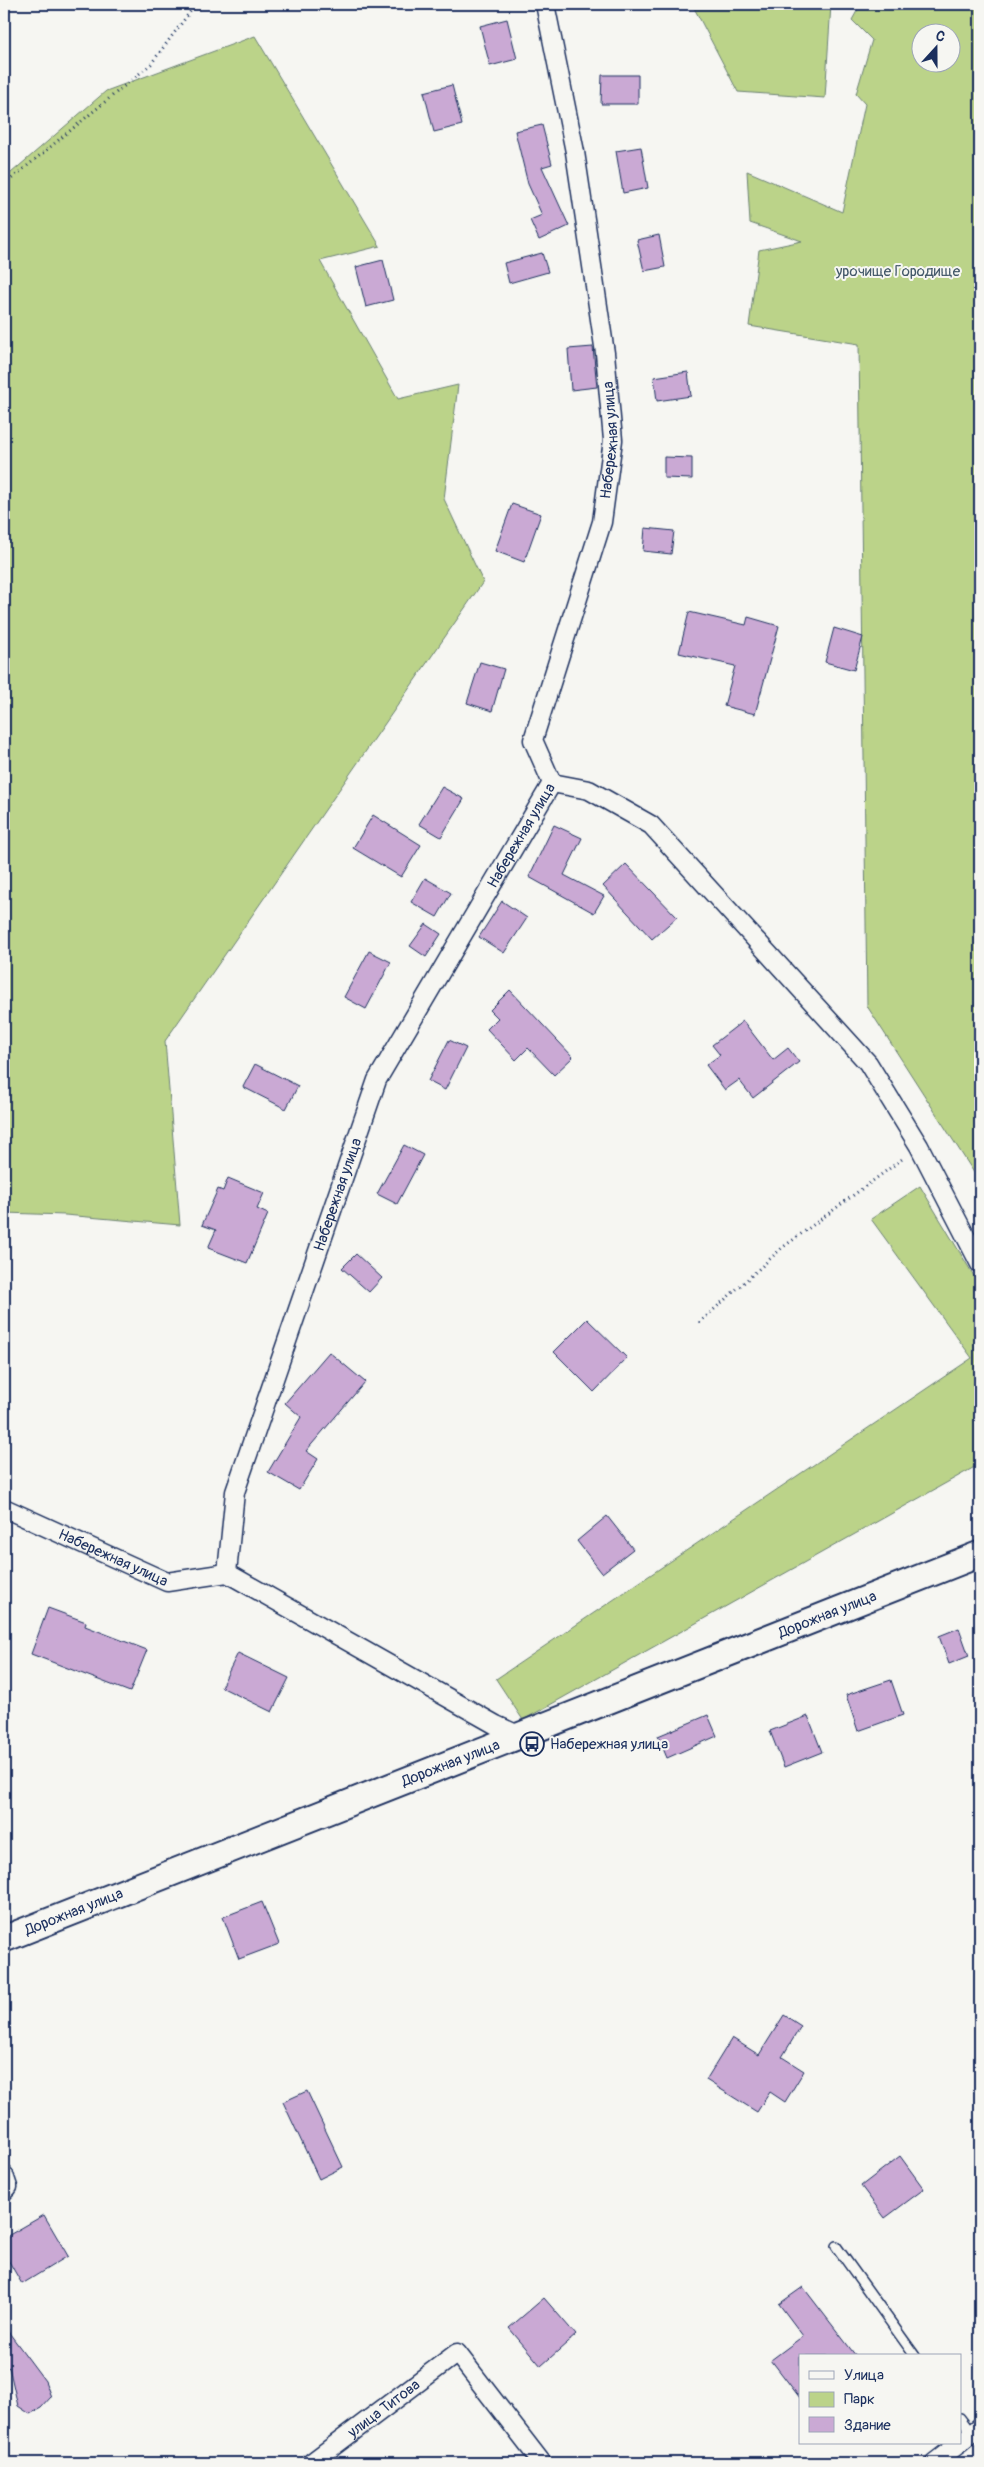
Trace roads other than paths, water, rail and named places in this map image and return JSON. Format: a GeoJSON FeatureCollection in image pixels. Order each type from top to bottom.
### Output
{"type":"FeatureCollection","features":[{"type":"Feature","properties":{"kind":"street","name":"Набережная улица"},"geometry":{"type":"LineString","coordinates":[[4,1508],[167,1582],[227,1573],[235,1492],[377,1080],[552,783],[533,740],[602,522],[614,440],[605,352],[576,152],[545,4]]}},
{"type":"Feature","properties":{"kind":"street"},"geometry":{"type":"LineString","coordinates":[[552,783],[589,790],[651,826],[868,1063],[920,1146],[980,1264]]}},
{"type":"Feature","properties":{"kind":"street","name":"Дорожная улица"},"geometry":{"type":"LineString","coordinates":[[4,1939],[980,1554]]}},
{"type":"Feature","properties":{"kind":"street"},"geometry":{"type":"LineString","coordinates":[[227,1573],[496,1726],[518,1735]]}},
{"type":"Feature","properties":{"kind":"street","name":"улица Титова"},"geometry":{"type":"LineString","coordinates":[[311,2463],[457,2353],[542,2463]]}},
{"type":"Feature","properties":{"kind":"street"},"geometry":{"type":"LineString","coordinates":[[934,2463],[959,2444]]}},
{"type":"Feature","properties":{"kind":"lane"},"geometry":{"type":"LineString","coordinates":[[836,2246],[914,2354]]}},
{"type":"Feature","properties":{"kind":"lane"},"geometry":{"type":"LineString","coordinates":[[962,2423],[968,2437]]}},
{"type":"Feature","properties":{"kind":"place","name":"Набережная улица"},"geometry":{"type":"Point","coordinates":[532,1744]}},
{"type":"Feature","properties":{"kind":"park label","name":"урочище Городище"},"geometry":{"type":"Point","coordinates":[898,271]}}]}
